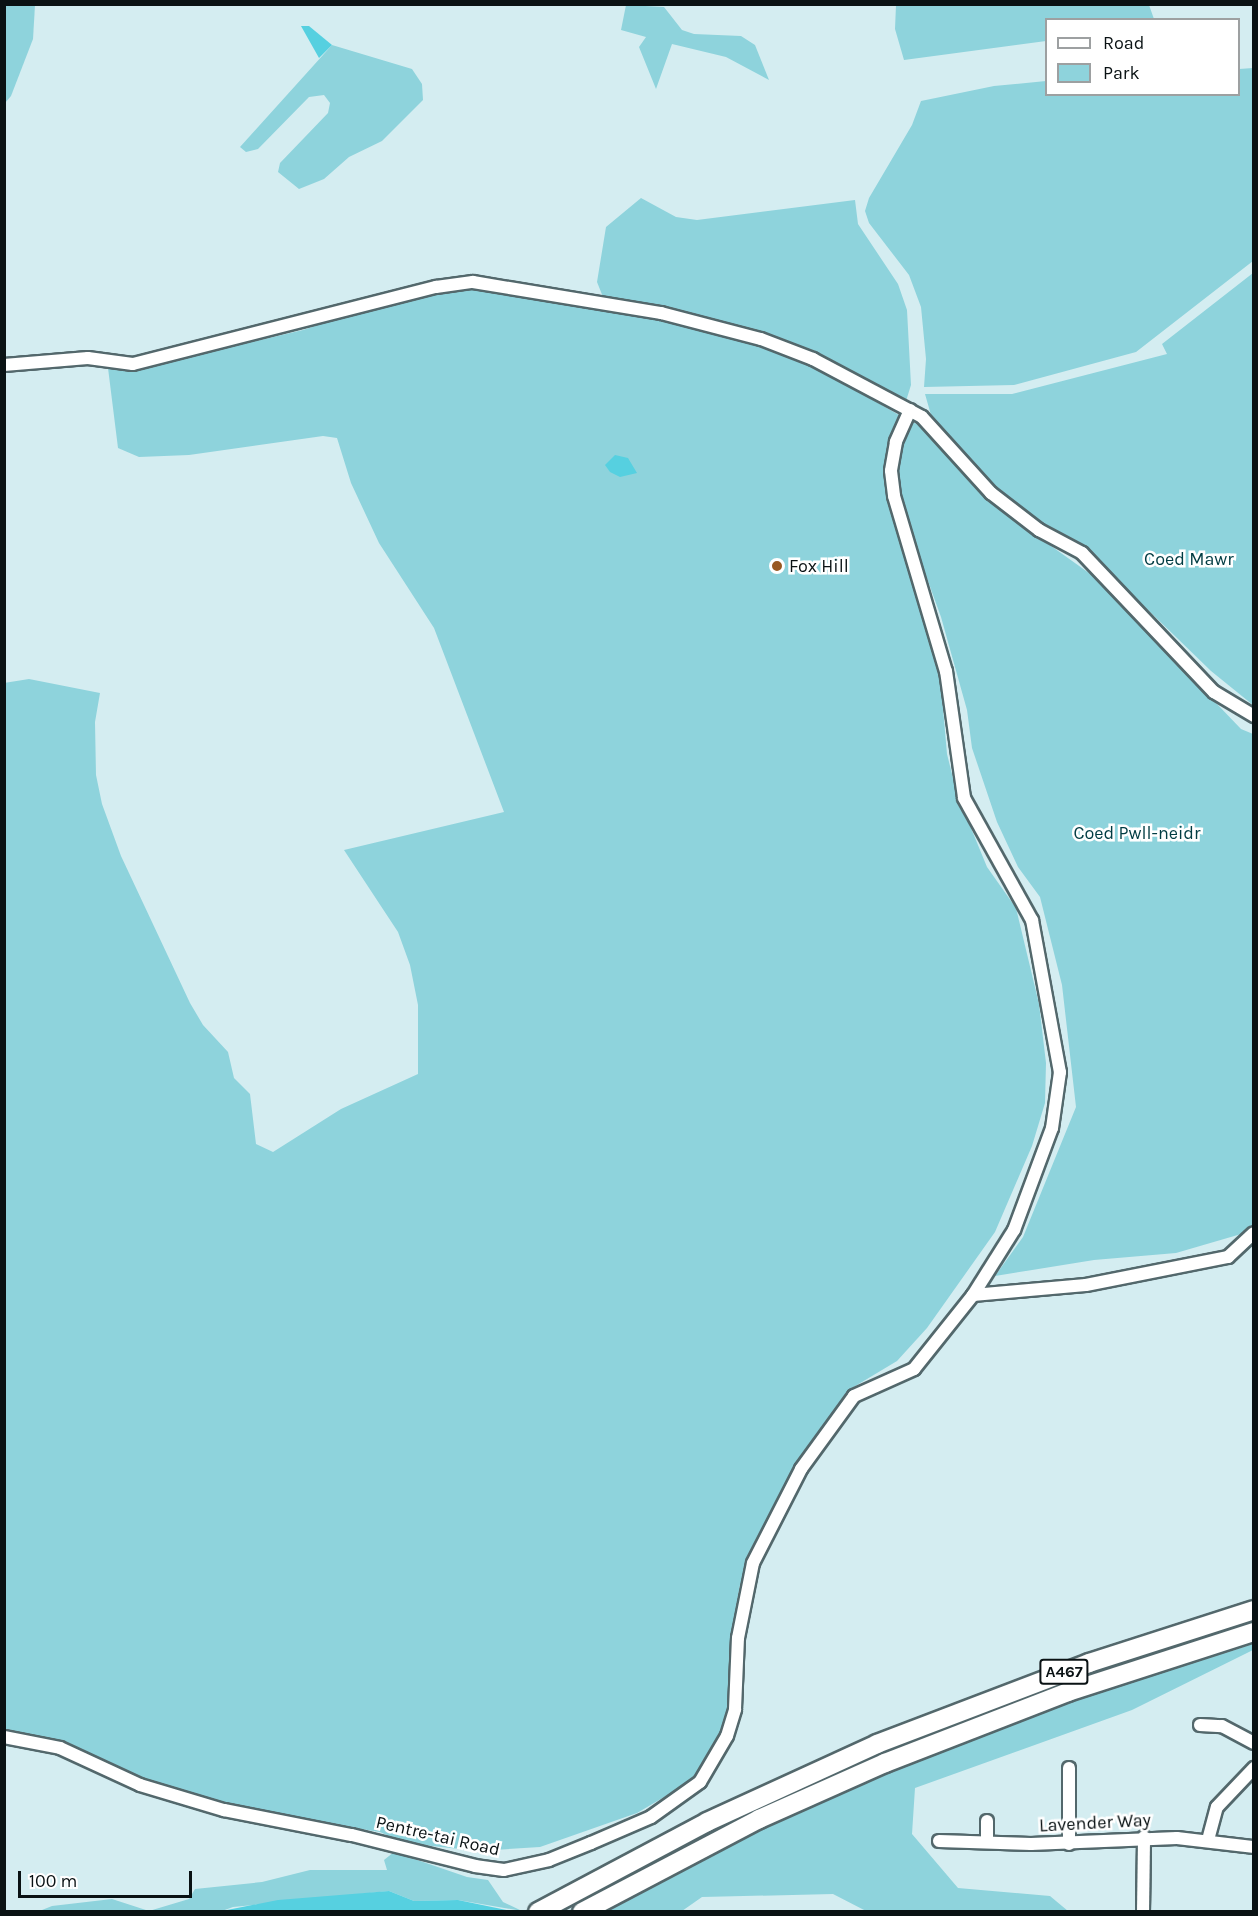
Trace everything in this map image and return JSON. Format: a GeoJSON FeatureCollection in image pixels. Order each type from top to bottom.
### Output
{"type":"FeatureCollection","features":[{"type":"Feature","properties":{"kind":"main road","name":"A467"},"geometry":{"type":"LineString","coordinates":[[538,1911],[707,1822],[877,1744],[1089,1663],[1254,1610]]}},
{"type":"Feature","properties":{"kind":"main road","name":"A467"},"geometry":{"type":"LineString","coordinates":[[584,1910],[759,1819],[885,1763],[1068,1692],[1254,1632]]}},
{"type":"Feature","properties":{"kind":"street"},"geometry":{"type":"LineString","coordinates":[[4,365],[88,358],[133,364],[436,287],[473,282],[661,313],[761,339],[813,359],[922,417],[1014,512],[1082,553],[1130,608],[1214,692],[1254,716]]}},
{"type":"Feature","properties":{"kind":"street","name":"Pentre-tai Road"},"geometry":{"type":"LineString","coordinates":[[4,1737],[60,1748],[168,1795],[283,1824],[352,1835],[504,1870],[549,1860],[651,1817],[700,1782],[727,1736],[735,1709],[743,1598],[753,1563],[801,1469],[854,1396],[914,1369],[973,1295],[1014,1230],[1052,1128],[1060,1072],[1032,920],[964,798],[946,671],[894,496],[891,471],[896,442],[910,410]]}},
{"type":"Feature","properties":{"kind":"street"},"geometry":{"type":"LineString","coordinates":[[973,1295],[1086,1285],[1228,1257],[1254,1233]]}},
{"type":"Feature","properties":{"kind":"street"},"geometry":{"type":"LineString","coordinates":[[1200,1725],[1222,1726],[1254,1743]]}},
{"type":"Feature","properties":{"kind":"street"},"geometry":{"type":"LineString","coordinates":[[1208,1840],[1217,1807],[1254,1767]]}},
{"type":"Feature","properties":{"kind":"street"},"geometry":{"type":"LineString","coordinates":[[1069,1768],[1069,1844]]}},
{"type":"Feature","properties":{"kind":"street"},"geometry":{"type":"LineString","coordinates":[[987,1821],[987,1841]]}},
{"type":"Feature","properties":{"kind":"street"},"geometry":{"type":"LineString","coordinates":[[1143,1911],[1144,1838]]}},
{"type":"Feature","properties":{"kind":"street","name":"Lavender Way"},"geometry":{"type":"LineString","coordinates":[[939,1841],[1069,1844],[1144,1838],[1208,1840],[1254,1847]]}},
{"type":"Feature","properties":{"kind":"green space"},"geometry":{"type":"Polygon","coordinates":[[[5,4],[35,5],[33,39],[11,96],[5,103],[5,4]]]}},
{"type":"Feature","properties":{"kind":"green space"},"geometry":{"type":"Polygon","coordinates":[[[626,5],[664,7],[682,30],[694,34],[741,36],[755,45],[769,80],[726,57],[672,44],[656,89],[639,47],[646,37],[621,30],[626,5]]]}},
{"type":"Feature","properties":{"kind":"green space"},"geometry":{"type":"Polygon","coordinates":[[[896,5],[1149,5],[1154,18],[1045,18],[1045,41],[904,60],[895,29],[896,5]]]}},
{"type":"Feature","properties":{"kind":"green space"},"geometry":{"type":"Polygon","coordinates":[[[332,45],[412,69],[422,84],[423,100],[382,141],[349,157],[324,179],[299,189],[278,172],[280,163],[328,113],[330,103],[324,95],[309,97],[258,149],[246,152],[240,147],[332,45]]]}},
{"type":"Feature","properties":{"kind":"green space"},"geometry":{"type":"Polygon","coordinates":[[[1253,68],[1253,261],[1136,352],[1014,385],[924,387],[926,359],[921,307],[909,275],[869,223],[865,211],[869,198],[912,125],[921,101],[994,86],[1045,81],[1045,96],[1240,96],[1240,69],[1253,68]]]}},
{"type":"Feature","properties":{"kind":"green space"},"geometry":{"type":"Polygon","coordinates":[[[641,198],[676,217],[697,220],[855,200],[858,224],[898,284],[907,310],[911,385],[906,401],[801,348],[743,328],[603,297],[597,282],[606,227],[641,198]]]}},
{"type":"Feature","properties":{"kind":"green space","name":"Coed Mawr"},"geometry":{"type":"Polygon","coordinates":[[[1253,273],[1253,705],[1211,671],[1078,542],[1045,529],[995,490],[933,422],[925,394],[1012,394],[1167,354],[1162,344],[1253,273]]]}},
{"type":"Feature","properties":{"kind":"green space"},"geometry":{"type":"Polygon","coordinates":[[[474,285],[548,301],[655,317],[760,342],[805,361],[899,415],[887,470],[939,663],[947,754],[957,794],[987,867],[1016,908],[1039,1004],[1046,1063],[1045,1103],[1032,1146],[995,1232],[927,1328],[897,1361],[852,1388],[791,1477],[756,1548],[740,1585],[731,1635],[731,1698],[720,1736],[706,1762],[693,1780],[637,1813],[540,1847],[479,1851],[404,1843],[380,1832],[242,1810],[139,1780],[57,1741],[5,1733],[4,683],[29,679],[100,693],[95,722],[96,775],[102,804],[121,856],[190,1003],[203,1025],[228,1052],[234,1078],[250,1094],[256,1144],[273,1152],[341,1109],[418,1074],[418,1005],[410,965],[398,932],[344,850],[504,812],[434,628],[379,543],[351,483],[337,438],[323,436],[189,455],[139,457],[118,448],[108,368],[129,371],[303,330],[380,304],[474,285]]]}},
{"type":"Feature","properties":{"kind":"green space","name":"Coed Pwll-neidr"},"geometry":{"type":"Polygon","coordinates":[[[907,419],[922,427],[974,483],[1016,521],[1096,578],[1241,729],[1253,734],[1254,1225],[1248,1232],[1176,1253],[1094,1260],[995,1276],[1023,1237],[1076,1107],[1062,985],[1040,897],[1018,867],[997,822],[972,748],[967,710],[941,617],[899,501],[898,458],[907,419]]]}},
{"type":"Feature","properties":{"kind":"green space"},"geometry":{"type":"Polygon","coordinates":[[[1253,1644],[1253,1650],[1132,1710],[915,1788],[912,1834],[958,1888],[1050,1896],[1068,1911],[866,1911],[833,1894],[702,1897],[682,1911],[582,1912],[759,1819],[861,1784],[961,1741],[1073,1701],[1253,1644]]]}},
{"type":"Feature","properties":{"kind":"green space"},"geometry":{"type":"Polygon","coordinates":[[[394,1852],[467,1877],[488,1880],[503,1902],[522,1911],[458,1900],[414,1901],[389,1891],[233,1907],[222,1911],[37,1912],[52,1906],[112,1899],[149,1911],[189,1899],[195,1889],[262,1882],[310,1870],[387,1870],[384,1860],[394,1852]]]}},
{"type":"Feature","properties":{"kind":"shaded area"},"geometry":{"type":"Polygon","coordinates":[[[301,26],[309,26],[332,45],[319,58],[301,26]]]}},
{"type":"Feature","properties":{"kind":"shaded area"},"geometry":{"type":"Polygon","coordinates":[[[615,455],[628,458],[637,473],[620,477],[610,472],[605,465],[615,455]]]}},
{"type":"Feature","properties":{"kind":"shaded area"},"geometry":{"type":"Polygon","coordinates":[[[389,1891],[414,1901],[458,1900],[511,1911],[222,1911],[278,1900],[389,1891]]]}},
{"type":"Feature","properties":{"kind":"place","name":"Fox Hill"},"geometry":{"type":"Point","coordinates":[777,566]}}]}
